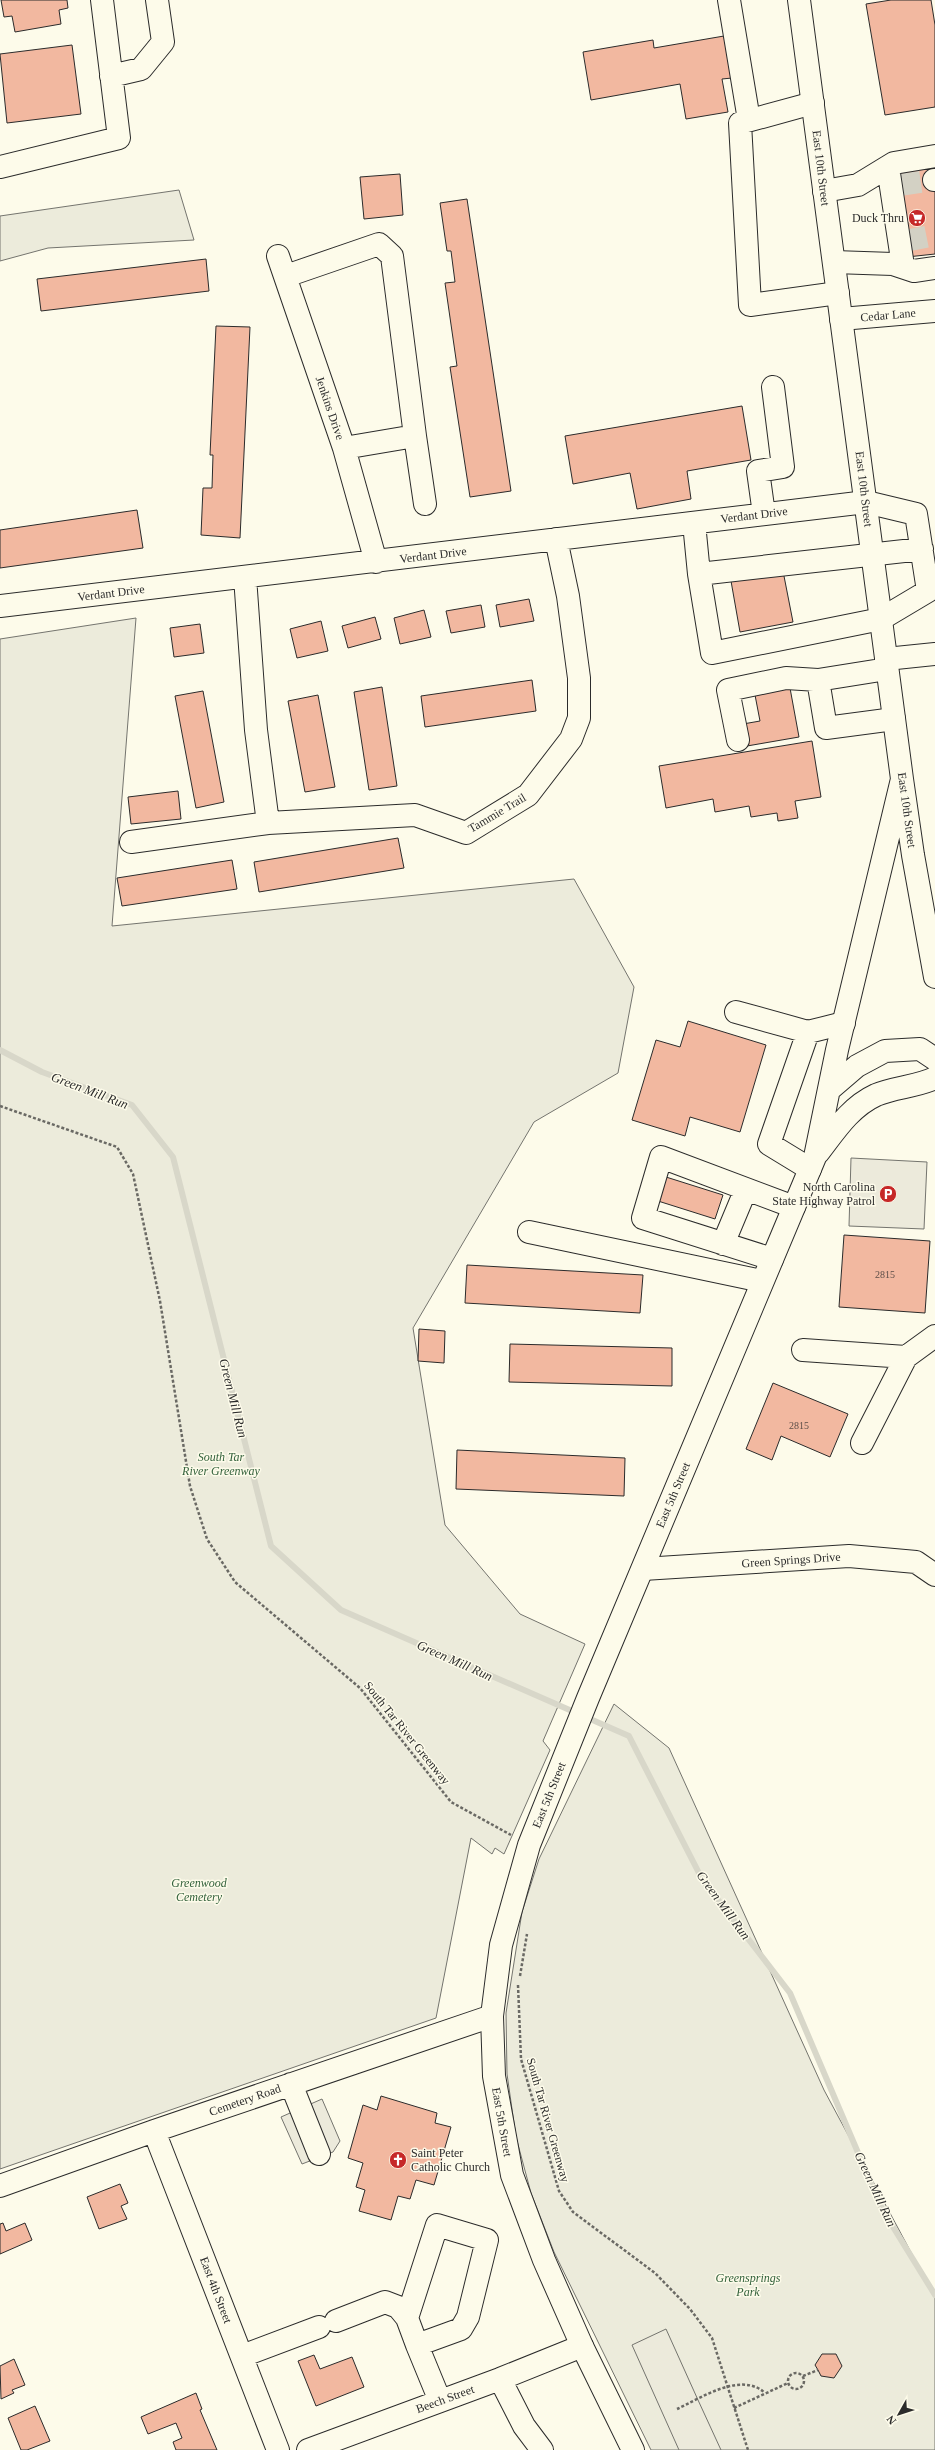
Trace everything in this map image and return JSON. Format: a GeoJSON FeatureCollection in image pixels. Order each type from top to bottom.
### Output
{"type":"FeatureCollection","features":[{"type":"Feature","properties":{"kind":"street"},"geometry":{"type":"LineString","coordinates":[[0,167],[119,138],[102,0]]}},
{"type":"Feature","properties":{"kind":"street"},"geometry":{"type":"LineString","coordinates":[[111,76],[141,69],[163,42],[157,0]]}},
{"type":"Feature","properties":{"kind":"street"},"geometry":{"type":"LineString","coordinates":[[729,0],[749,120]]}},
{"type":"Feature","properties":{"kind":"street","name":"East 10th Street"},"geometry":{"type":"LineString","coordinates":[[799,0],[902,779],[913,855],[935,977]]}},
{"type":"Feature","properties":{"kind":"street"},"geometry":{"type":"LineString","coordinates":[[813,103],[740,123],[750,305],[838,293]]}},
{"type":"Feature","properties":{"kind":"street"},"geometry":{"type":"LineString","coordinates":[[903,266],[902,242],[893,179],[894,163],[935,156]]}},
{"type":"Feature","properties":{"kind":"street"},"geometry":{"type":"LineString","coordinates":[[824,191],[893,179]]}},
{"type":"Feature","properties":{"kind":"street"},"geometry":{"type":"LineString","coordinates":[[286,276],[379,244],[392,256],[425,504]]}},
{"type":"Feature","properties":{"kind":"street","name":"Jenkins Drive"},"geometry":{"type":"LineString","coordinates":[[278,256],[344,448],[376,562]]}},
{"type":"Feature","properties":{"kind":"street"},"geometry":{"type":"LineString","coordinates":[[834,262],[903,266],[914,271],[935,268]]}},
{"type":"Feature","properties":{"kind":"street","name":"Cedar Lane"},"geometry":{"type":"LineString","coordinates":[[841,319],[935,310]]}},
{"type":"Feature","properties":{"kind":"street"},"geometry":{"type":"LineString","coordinates":[[764,514],[758,471],[783,467],[773,387]]}},
{"type":"Feature","properties":{"kind":"street"},"geometry":{"type":"LineString","coordinates":[[344,448],[415,436]]}},
{"type":"Feature","properties":{"kind":"street"},"geometry":{"type":"LineString","coordinates":[[694,523],[699,574],[712,653],[881,620],[928,591],[916,514],[866,502]]}},
{"type":"Feature","properties":{"kind":"street","name":"Verdant Drive"},"geometry":{"type":"LineString","coordinates":[[0,606],[866,502]]}},
{"type":"Feature","properties":{"kind":"street","name":"Tammie Trail"},"geometry":{"type":"LineString","coordinates":[[268,823],[415,815],[466,833],[528,795],[572,739],[579,718],[578,671],[568,596],[556,540]]}},
{"type":"Feature","properties":{"kind":"street"},"geometry":{"type":"LineString","coordinates":[[699,574],[803,561],[872,556],[922,549]]}},
{"type":"Feature","properties":{"kind":"street"},"geometry":{"type":"LineString","coordinates":[[130,842],[268,823],[256,730],[245,577]]}},
{"type":"Feature","properties":{"kind":"street"},"geometry":{"type":"LineString","coordinates":[[738,740],[728,690],[786,678],[818,680],[935,654]]}},
{"type":"Feature","properties":{"kind":"street"},"geometry":{"type":"LineString","coordinates":[[818,680],[826,728],[894,719]]}},
{"type":"Feature","properties":{"kind":"street","name":"East 5th Street"},"geometry":{"type":"LineString","coordinates":[[633,2450],[582,2346],[541,2253],[512,2175],[494,2076],[492,2016],[502,1945],[518,1878],[529,1845],[572,1736],[762,1281],[813,1163],[844,1023],[902,779]]}},
{"type":"Feature","properties":{"kind":"street"},"geometry":{"type":"LineString","coordinates":[[736,1012],[808,1032],[844,1023]]}},
{"type":"Feature","properties":{"kind":"street"},"geometry":{"type":"LineString","coordinates":[[808,1032],[769,1144],[813,1163]]}},
{"type":"Feature","properties":{"kind":"street"},"geometry":{"type":"LineString","coordinates":[[829,1090],[857,1066],[885,1051],[920,1049],[935,1059]]}},
{"type":"Feature","properties":{"kind":"street","name":"East 5th Street"},"geometry":{"type":"LineString","coordinates":[[813,1163],[850,1112],[877,1095],[920,1086],[935,1078]]}},
{"type":"Feature","properties":{"kind":"street"},"geometry":{"type":"LineString","coordinates":[[772,1259],[643,1218],[661,1157],[794,1207]]}},
{"type":"Feature","properties":{"kind":"street"},"geometry":{"type":"LineString","coordinates":[[724,1244],[746,1189]]}},
{"type":"Feature","properties":{"kind":"street"},"geometry":{"type":"LineString","coordinates":[[529,1232],[762,1281]]}},
{"type":"Feature","properties":{"kind":"street"},"geometry":{"type":"LineString","coordinates":[[862,1443],[906,1357],[935,1336]]}},
{"type":"Feature","properties":{"kind":"street"},"geometry":{"type":"LineString","coordinates":[[803,1350],[906,1357]]}},
{"type":"Feature","properties":{"kind":"street","name":"Green Springs Drive"},"geometry":{"type":"LineString","coordinates":[[643,1569],[849,1556],[916,1562],[935,1574]]}},
{"type":"Feature","properties":{"kind":"street","name":"Cemetery Road"},"geometry":{"type":"LineString","coordinates":[[0,2186],[154,2131],[492,2016]]}},
{"type":"Feature","properties":{"kind":"street"},"geometry":{"type":"LineString","coordinates":[[291,2084],[319,2154]]}},
{"type":"Feature","properties":{"kind":"street","name":"East 4th Street"},"geometry":{"type":"LineString","coordinates":[[154,2131],[278,2450]]}},
{"type":"Feature","properties":{"kind":"street"},"geometry":{"type":"LineString","coordinates":[[406,2318],[438,2224],[487,2240],[468,2317],[461,2329],[417,2345]]}},
{"type":"Feature","properties":{"kind":"street"},"geometry":{"type":"LineString","coordinates":[[242,2356],[385,2302],[398,2307],[406,2318],[440,2401]]}},
{"type":"Feature","properties":{"kind":"street","name":"Beech Street"},"geometry":{"type":"LineString","coordinates":[[308,2450],[500,2379],[582,2346]]}},
{"type":"Feature","properties":{"kind":"street"},"geometry":{"type":"LineString","coordinates":[[500,2379],[524,2426],[542,2450]]}},
{"type":"Feature","properties":{"kind":"path","name":"South Tar River Greenway"},"geometry":{"type":"LineString","coordinates":[[0,1106],[117,1147],[133,1174],[160,1301],[190,1486],[207,1539],[235,1582],[360,1688],[451,1802],[513,1836]]}},
{"type":"Feature","properties":{"kind":"path","name":"South Tar River Greenway"},"geometry":{"type":"LineString","coordinates":[[528,1929],[518,1984],[521,2059],[559,2191],[573,2212],[655,2273],[690,2309],[712,2338],[748,2450]]}},
{"type":"Feature","properties":{"kind":"path"},"geometry":{"type":"LineString","coordinates":[[803,2376],[818,2370]]}},
{"type":"Feature","properties":{"kind":"path"},"geometry":{"type":"LineString","coordinates":[[734,2408],[788,2383],[791,2374],[800,2373],[803,2376]]}},
{"type":"Feature","properties":{"kind":"path"},"geometry":{"type":"LineString","coordinates":[[788,2383],[795,2389],[799,2388],[803,2385],[803,2376]]}},
{"type":"Feature","properties":{"kind":"path"},"geometry":{"type":"LineString","coordinates":[[677,2409],[728,2387],[748,2385],[758,2387],[765,2393]]}},
{"type":"Feature","properties":{"kind":"green space"},"geometry":{"type":"Polygon","coordinates":[[[179,190],[194,240],[48,248],[0,261],[0,216],[179,190]]]}},
{"type":"Feature","properties":{"kind":"green space","name":"Greenwood Cemetery"},"geometry":{"type":"Polygon","coordinates":[[[136,618],[112,926],[574,879],[634,987],[618,1073],[534,1122],[413,1328],[445,1525],[520,1614],[585,1644],[543,1741],[550,1750],[504,1854],[495,1848],[492,1854],[471,1838],[436,2018],[0,2169],[0,639],[136,618]]]}},
{"type":"Feature","properties":{"kind":"green space","name":"Greensprings Park"},"geometry":{"type":"Polygon","coordinates":[[[614,1704],[669,1748],[824,2090],[935,2297],[935,2450],[651,2450],[554,2252],[531,2193],[516,2137],[507,2074],[506,2013],[522,1912],[539,1859],[614,1704]]]}},
{"type":"Feature","properties":{"kind":"shaded area","name":"North Carolina State Highway Patrol"},"geometry":{"type":"Polygon","coordinates":[[[851,1158],[927,1162],[924,1229],[849,1226],[851,1158]]]}},
{"type":"Feature","properties":{"kind":"shaded area"},"geometry":{"type":"Polygon","coordinates":[[[322,2099],[340,2141],[333,2152],[302,2164],[281,2117],[322,2099]]]}},
{"type":"Feature","properties":{"kind":"shaded area"},"geometry":{"type":"Polygon","coordinates":[[[666,2329],[721,2450],[679,2450],[632,2345],[666,2329]]]}},
{"type":"Feature","properties":{"kind":"building"},"geometry":{"type":"Polygon","coordinates":[[[1,0],[67,0],[68,8],[59,10],[61,24],[15,32],[12,16],[4,17],[1,0]]]}},
{"type":"Feature","properties":{"kind":"building"},"geometry":{"type":"Polygon","coordinates":[[[891,0],[931,0],[935,25],[935,107],[885,115],[866,4],[891,0]]]}},
{"type":"Feature","properties":{"kind":"building"},"geometry":{"type":"Polygon","coordinates":[[[724,36],[732,78],[722,79],[728,112],[686,119],[680,84],[591,100],[583,52],[653,40],[654,48],[724,36]]]}},
{"type":"Feature","properties":{"kind":"building"},"geometry":{"type":"Polygon","coordinates":[[[72,45],[81,114],[7,123],[0,54],[72,45]]]}},
{"type":"Feature","properties":{"kind":"building"},"geometry":{"type":"Polygon","coordinates":[[[932,164],[935,191],[935,254],[907,257],[897,169],[932,164]]]}},
{"type":"Feature","properties":{"kind":"building"},"geometry":{"type":"Polygon","coordinates":[[[400,174],[403,215],[364,219],[360,177],[400,174]]]}},
{"type":"Feature","properties":{"kind":"building"},"geometry":{"type":"Polygon","coordinates":[[[467,199],[511,491],[470,497],[450,367],[457,366],[445,283],[455,282],[451,251],[447,251],[440,203],[467,199]]]}},
{"type":"Feature","properties":{"kind":"building"},"geometry":{"type":"Polygon","coordinates":[[[206,259],[209,291],[41,311],[37,279],[206,259]]]}},
{"type":"Feature","properties":{"kind":"building"},"geometry":{"type":"Polygon","coordinates":[[[216,326],[250,327],[240,538],[201,535],[203,488],[212,488],[213,455],[210,455],[216,326]]]}},
{"type":"Feature","properties":{"kind":"building"},"geometry":{"type":"Polygon","coordinates":[[[742,406],[751,460],[687,471],[691,499],[637,509],[630,473],[573,484],[565,436],[742,406]]]}},
{"type":"Feature","properties":{"kind":"building"},"geometry":{"type":"Polygon","coordinates":[[[137,510],[143,548],[0,568],[0,530],[137,510]]]}},
{"type":"Feature","properties":{"kind":"building"},"geometry":{"type":"Polygon","coordinates":[[[783,571],[793,622],[740,632],[731,581],[783,571]]]}},
{"type":"Feature","properties":{"kind":"building"},"geometry":{"type":"Polygon","coordinates":[[[529,599],[534,621],[500,627],[496,605],[529,599]]]}},
{"type":"Feature","properties":{"kind":"building"},"geometry":{"type":"Polygon","coordinates":[[[481,605],[485,627],[451,633],[446,611],[481,605]]]}},
{"type":"Feature","properties":{"kind":"building"},"geometry":{"type":"Polygon","coordinates":[[[424,610],[431,637],[400,644],[394,618],[424,610]]]}},
{"type":"Feature","properties":{"kind":"building"},"geometry":{"type":"Polygon","coordinates":[[[375,617],[381,639],[348,648],[342,626],[375,617]]]}},
{"type":"Feature","properties":{"kind":"building"},"geometry":{"type":"Polygon","coordinates":[[[321,621],[328,651],[297,658],[290,629],[321,621]]]}},
{"type":"Feature","properties":{"kind":"building"},"geometry":{"type":"Polygon","coordinates":[[[200,624],[204,653],[174,657],[170,628],[200,624]]]}},
{"type":"Feature","properties":{"kind":"building"},"geometry":{"type":"Polygon","coordinates":[[[532,680],[536,711],[425,727],[421,696],[532,680]]]}},
{"type":"Feature","properties":{"kind":"building"},"geometry":{"type":"Polygon","coordinates":[[[382,687],[397,786],[369,790],[354,692],[382,687]]]}},
{"type":"Feature","properties":{"kind":"building"},"geometry":{"type":"Polygon","coordinates":[[[790,688],[799,737],[747,746],[743,724],[760,721],[755,695],[790,688]]]}},
{"type":"Feature","properties":{"kind":"building"},"geometry":{"type":"Polygon","coordinates":[[[203,691],[224,802],[196,808],[175,696],[203,691]]]}},
{"type":"Feature","properties":{"kind":"building"},"geometry":{"type":"Polygon","coordinates":[[[318,695],[335,787],[305,792],[288,701],[318,695]]]}},
{"type":"Feature","properties":{"kind":"building"},"geometry":{"type":"Polygon","coordinates":[[[812,741],[821,797],[795,801],[798,818],[778,821],[777,813],[751,817],[749,806],[715,812],[713,799],[666,808],[659,766],[812,741]]]}},
{"type":"Feature","properties":{"kind":"building"},"geometry":{"type":"Polygon","coordinates":[[[178,791],[181,819],[131,824],[128,797],[178,791]]]}},
{"type":"Feature","properties":{"kind":"building"},"geometry":{"type":"Polygon","coordinates":[[[398,838],[404,868],[259,892],[254,862],[398,838]]]}},
{"type":"Feature","properties":{"kind":"building"},"geometry":{"type":"Polygon","coordinates":[[[232,860],[237,889],[122,906],[117,878],[232,860]]]}},
{"type":"Feature","properties":{"kind":"building"},"geometry":{"type":"Polygon","coordinates":[[[688,1021],[766,1045],[740,1132],[690,1117],[685,1136],[632,1120],[656,1040],[680,1047],[688,1021]]]}},
{"type":"Feature","properties":{"kind":"building"},"geometry":{"type":"Polygon","coordinates":[[[666,1177],[723,1195],[715,1219],[658,1201],[666,1177]]]}},
{"type":"Feature","properties":{"kind":"building"},"geometry":{"type":"Polygon","coordinates":[[[844,1235],[930,1241],[925,1313],[839,1307],[844,1235]]]}},
{"type":"Feature","properties":{"kind":"building"},"geometry":{"type":"Polygon","coordinates":[[[467,1265],[643,1275],[640,1313],[465,1303],[467,1265]]]}},
{"type":"Feature","properties":{"kind":"building"},"geometry":{"type":"Polygon","coordinates":[[[419,1329],[445,1331],[444,1363],[418,1361],[419,1329]]]}},
{"type":"Feature","properties":{"kind":"building"},"geometry":{"type":"Polygon","coordinates":[[[510,1344],[672,1348],[672,1386],[509,1382],[510,1344]]]}},
{"type":"Feature","properties":{"kind":"building"},"geometry":{"type":"Polygon","coordinates":[[[773,1383],[848,1414],[830,1457],[781,1436],[772,1460],[746,1449],[773,1383]]]}},
{"type":"Feature","properties":{"kind":"building"},"geometry":{"type":"Polygon","coordinates":[[[457,1450],[625,1458],[624,1496],[456,1489],[457,1450]]]}},
{"type":"Feature","properties":{"kind":"building","name":"Saint Peter Catholic Church"},"geometry":{"type":"Polygon","coordinates":[[[381,2096],[437,2113],[435,2123],[451,2127],[434,2185],[416,2180],[410,2199],[398,2196],[391,2220],[359,2211],[365,2190],[356,2187],[363,2163],[348,2158],[363,2105],[377,2110],[381,2096]]]}},
{"type":"Feature","properties":{"kind":"building"},"geometry":{"type":"Polygon","coordinates":[[[120,2184],[128,2203],[121,2206],[127,2219],[99,2229],[87,2197],[120,2184]]]}},
{"type":"Feature","properties":{"kind":"building"},"geometry":{"type":"Polygon","coordinates":[[[3,2223],[6,2231],[25,2223],[32,2240],[0,2254],[0,2224],[3,2223]]]}},
{"type":"Feature","properties":{"kind":"building"},"geometry":{"type":"Polygon","coordinates":[[[822,2354],[836,2354],[842,2366],[834,2378],[821,2376],[815,2365],[822,2354]]]}},
{"type":"Feature","properties":{"kind":"building"},"geometry":{"type":"Polygon","coordinates":[[[314,2355],[320,2369],[352,2357],[364,2387],[316,2406],[298,2361],[314,2355]]]}},
{"type":"Feature","properties":{"kind":"building"},"geometry":{"type":"Polygon","coordinates":[[[14,2359],[25,2385],[12,2390],[14,2393],[1,2399],[0,2366],[14,2359]]]}},
{"type":"Feature","properties":{"kind":"building"},"geometry":{"type":"Polygon","coordinates":[[[196,2393],[202,2409],[200,2410],[217,2450],[176,2450],[173,2442],[182,2438],[176,2423],[148,2434],[141,2417],[196,2393]]]}},
{"type":"Feature","properties":{"kind":"building"},"geometry":{"type":"Polygon","coordinates":[[[35,2406],[50,2441],[27,2450],[21,2450],[8,2418],[35,2406]]]}},
{"type":"Feature","properties":{"kind":"waterway","name":"Green Mill Run"},"geometry":{"type":"LineString","coordinates":[[0,1050],[42,1072],[132,1105],[173,1157],[271,1546],[341,1610],[629,1736],[702,1879],[790,1993],[882,2209],[935,2295]]}},
{"type":"Feature","properties":{"kind":"tunnel"},"geometry":{"type":"LineString","coordinates":[[899,185],[934,180]]}},
{"type":"Feature","properties":{"kind":"tunnel"},"geometry":{"type":"LineString","coordinates":[[905,241],[935,235]]}},
{"type":"Feature","properties":{"kind":"place","name":"Duck Thru"},"geometry":{"type":"Point","coordinates":[917,218]}},
{"type":"Feature","properties":{"kind":"place","name":"North Carolina State Highway Patrol"},"geometry":{"type":"Point","coordinates":[888,1194]}},
{"type":"Feature","properties":{"kind":"place","name":"Saint Peter Catholic Church"},"geometry":{"type":"Point","coordinates":[398,2160]}}]}
